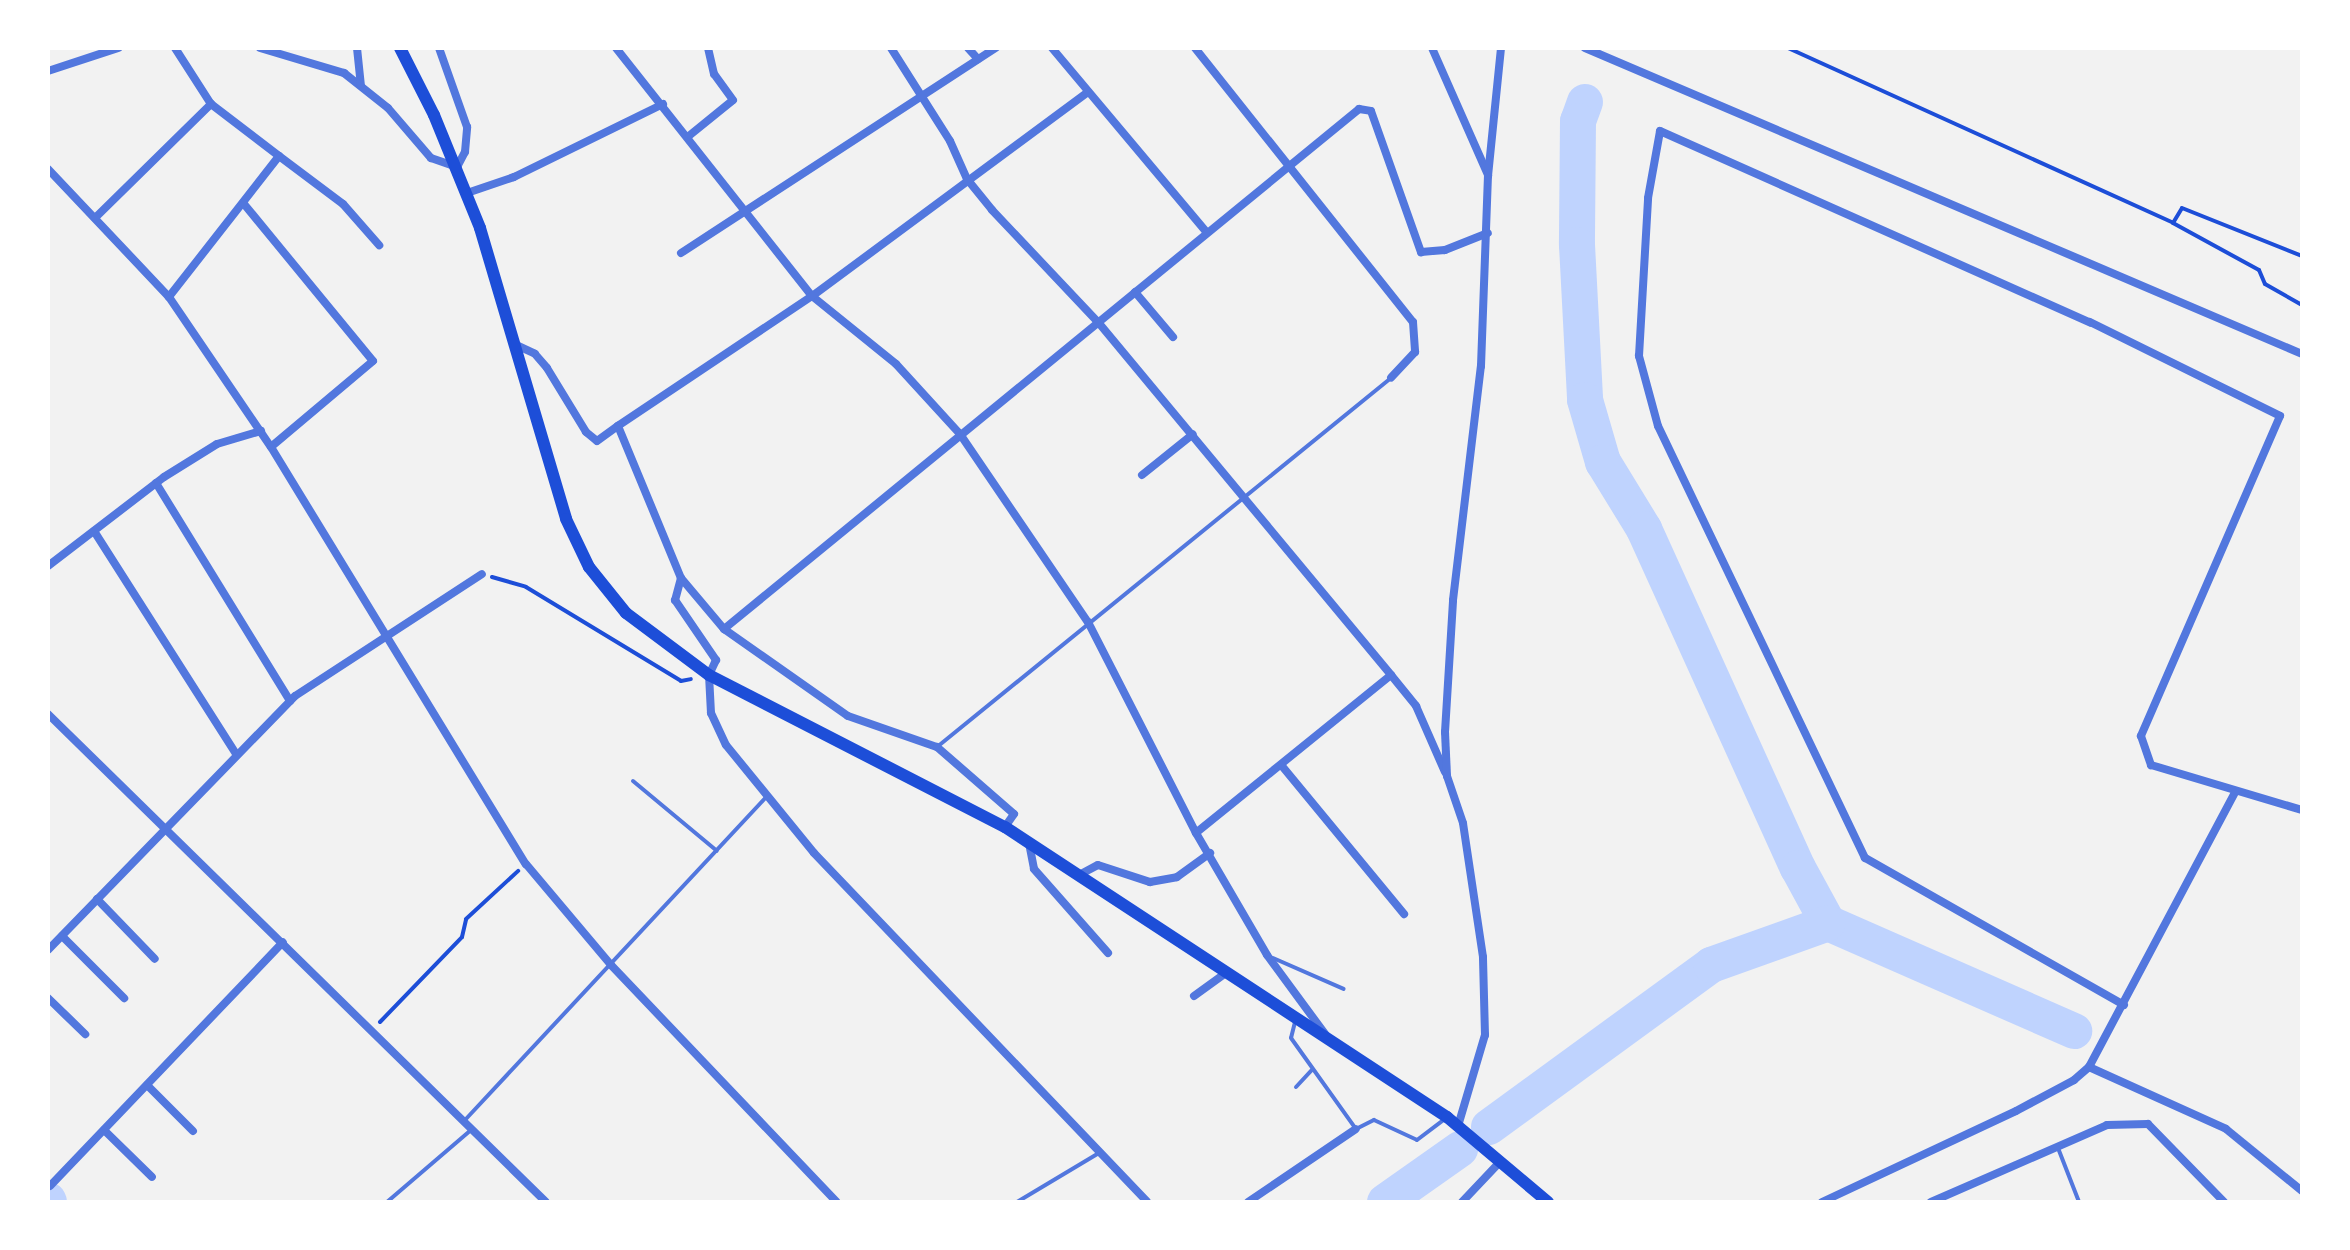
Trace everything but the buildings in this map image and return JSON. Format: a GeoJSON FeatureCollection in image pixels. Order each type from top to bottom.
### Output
{"type":"FeatureCollection","features":[{"type":"Feature","properties":{"kind":"main road"},"geometry":{"type":"LineString","coordinates":[[400,48],[467,193],[556,490],[589,567],[626,613],[709,675],[1005,827],[1447,1117],[1548,1202]]}},
{"type":"Feature","properties":{"kind":"street"},"geometry":{"type":"LineString","coordinates":[[48,71],[118,48]]}},
{"type":"Feature","properties":{"kind":"street"},"geometry":{"type":"LineString","coordinates":[[175,48],[211,104],[343,204],[379,245]]}},
{"type":"Feature","properties":{"kind":"street"},"geometry":{"type":"LineString","coordinates":[[260,48],[323,64],[361,85],[431,158],[457,167],[465,152],[467,127],[439,48]]}},
{"type":"Feature","properties":{"kind":"street"},"geometry":{"type":"LineString","coordinates":[[357,48],[361,85]]}},
{"type":"Feature","properties":{"kind":"street"},"geometry":{"type":"LineString","coordinates":[[616,48],[690,135],[812,296],[896,364],[960,434],[1088,622],[1196,833],[1267,955],[1329,1039]]}},
{"type":"Feature","properties":{"kind":"street"},"geometry":{"type":"LineString","coordinates":[[690,135],[733,100],[714,74],[708,48]]}},
{"type":"Feature","properties":{"kind":"street"},"geometry":{"type":"LineString","coordinates":[[891,48],[967,179],[1098,322],[1244,494],[1416,706],[1447,776],[1463,823],[1483,957],[1485,1035],[1458,1126]]}},
{"type":"Feature","properties":{"kind":"street"},"geometry":{"type":"LineString","coordinates":[[968,48],[978,59]]}},
{"type":"Feature","properties":{"kind":"street"},"geometry":{"type":"LineString","coordinates":[[681,253],[996,48]]}},
{"type":"Feature","properties":{"kind":"street"},"geometry":{"type":"LineString","coordinates":[[1052,48],[1207,233]]}},
{"type":"Feature","properties":{"kind":"street"},"geometry":{"type":"LineString","coordinates":[[1195,48],[1413,322],[1415,352],[1391,378]]}},
{"type":"Feature","properties":{"kind":"street"},"geometry":{"type":"LineString","coordinates":[[1432,48],[1488,176]]}},
{"type":"Feature","properties":{"kind":"street"},"geometry":{"type":"LineString","coordinates":[[1447,776],[1453,600],[1481,366],[1488,176],[1501,48]]}},
{"type":"Feature","properties":{"kind":"street"},"geometry":{"type":"LineString","coordinates":[[1585,48],[2302,354]]}},
{"type":"Feature","properties":{"kind":"street"},"geometry":{"type":"LineString","coordinates":[[514,344],[535,354],[547,368],[586,432],[597,441],[812,296],[1088,92]]}},
{"type":"Feature","properties":{"kind":"street"},"geometry":{"type":"LineString","coordinates":[[95,218],[211,104]]}},
{"type":"Feature","properties":{"kind":"street"},"geometry":{"type":"LineString","coordinates":[[467,193],[514,177],[663,104]]}},
{"type":"Feature","properties":{"kind":"street"},"geometry":{"type":"LineString","coordinates":[[724,629],[1359,109],[1371,111],[1421,252],[1445,250],[1488,233]]}},
{"type":"Feature","properties":{"kind":"street"},"geometry":{"type":"LineString","coordinates":[[2124,1005],[1865,858],[1658,426],[1639,356],[1648,198],[1660,131],[2090,322],[2280,416],[2141,736],[2151,765],[2302,810]]}},
{"type":"Feature","properties":{"kind":"street"},"geometry":{"type":"LineString","coordinates":[[169,297],[279,156]]}},
{"type":"Feature","properties":{"kind":"street"},"geometry":{"type":"LineString","coordinates":[[48,169],[169,297],[261,431],[526,864],[611,965],[837,1202]]}},
{"type":"Feature","properties":{"kind":"street"},"geometry":{"type":"LineString","coordinates":[[244,204],[373,361],[271,447]]}},
{"type":"Feature","properties":{"kind":"street"},"geometry":{"type":"LineString","coordinates":[[1135,292],[1173,337]]}},
{"type":"Feature","properties":{"kind":"street"},"geometry":{"type":"LineString","coordinates":[[618,426],[681,578],[724,629],[848,716],[937,747],[1014,814],[1005,827]]}},
{"type":"Feature","properties":{"kind":"street"},"geometry":{"type":"LineString","coordinates":[[48,566],[156,483],[217,444],[261,431]]}},
{"type":"Feature","properties":{"kind":"street"},"geometry":{"type":"LineString","coordinates":[[1142,475],[1193,434]]}},
{"type":"Feature","properties":{"kind":"street"},"geometry":{"type":"LineString","coordinates":[[156,483],[290,701]]}},
{"type":"Feature","properties":{"kind":"street"},"geometry":{"type":"LineString","coordinates":[[94,531],[236,754]]}},
{"type":"Feature","properties":{"kind":"street"},"geometry":{"type":"LineString","coordinates":[[48,950],[290,701],[482,574]]}},
{"type":"Feature","properties":{"kind":"street"},"geometry":{"type":"LineString","coordinates":[[681,578],[675,600],[716,660],[709,675],[711,713],[726,745],[766,797],[1147,1202]]}},
{"type":"Feature","properties":{"kind":"street"},"geometry":{"type":"LineString","coordinates":[[1196,833],[1391,675]]}},
{"type":"Feature","properties":{"kind":"street"},"geometry":{"type":"LineString","coordinates":[[48,714],[546,1202]]}},
{"type":"Feature","properties":{"kind":"street"},"geometry":{"type":"LineString","coordinates":[[1282,766],[1404,914]]}},
{"type":"Feature","properties":{"kind":"street"},"geometry":{"type":"LineString","coordinates":[[1822,1202],[2016,1111],[2074,1080],[2089,1067],[2235,792]]}},
{"type":"Feature","properties":{"kind":"street"},"geometry":{"type":"LineString","coordinates":[[1029,843],[1034,869],[1108,953]]}},
{"type":"Feature","properties":{"kind":"street"},"geometry":{"type":"LineString","coordinates":[[1079,875],[1098,865],[1150,882],[1177,877],[1210,853]]}},
{"type":"Feature","properties":{"kind":"street"},"geometry":{"type":"LineString","coordinates":[[97,899],[155,959]]}},
{"type":"Feature","properties":{"kind":"street"},"geometry":{"type":"LineString","coordinates":[[62,936],[124,998]]}},
{"type":"Feature","properties":{"kind":"street"},"geometry":{"type":"LineString","coordinates":[[50,1186],[283,942]]}},
{"type":"Feature","properties":{"kind":"street"},"geometry":{"type":"LineString","coordinates":[[1194,996],[1227,972]]}},
{"type":"Feature","properties":{"kind":"street"},"geometry":{"type":"LineString","coordinates":[[48,998],[85,1034]]}},
{"type":"Feature","properties":{"kind":"street"},"geometry":{"type":"LineString","coordinates":[[2089,1067],[2226,1129],[2302,1191]]}},
{"type":"Feature","properties":{"kind":"street"},"geometry":{"type":"LineString","coordinates":[[147,1085],[193,1131]]}},
{"type":"Feature","properties":{"kind":"street"},"geometry":{"type":"LineString","coordinates":[[1931,1202],[2107,1125],[2148,1124],[2224,1202]]}},
{"type":"Feature","properties":{"kind":"street"},"geometry":{"type":"LineString","coordinates":[[1248,1202],[1356,1129]]}},
{"type":"Feature","properties":{"kind":"street"},"geometry":{"type":"LineString","coordinates":[[104,1130],[152,1177]]}},
{"type":"Feature","properties":{"kind":"street"},"geometry":{"type":"LineString","coordinates":[[1462,1202],[1500,1162]]}},
{"type":"Feature","properties":{"kind":"lane"},"geometry":{"type":"LineString","coordinates":[[937,747],[1244,494],[1391,378]]}},
{"type":"Feature","properties":{"kind":"lane"},"geometry":{"type":"LineString","coordinates":[[633,781],[717,851]]}},
{"type":"Feature","properties":{"kind":"lane"},"geometry":{"type":"LineString","coordinates":[[465,1120],[766,797]]}},
{"type":"Feature","properties":{"kind":"lane"},"geometry":{"type":"LineString","coordinates":[[1267,955],[1344,989]]}},
{"type":"Feature","properties":{"kind":"lane"},"geometry":{"type":"LineString","coordinates":[[1296,1018],[1291,1038],[1356,1129],[1374,1120],[1417,1140],[1447,1117]]}},
{"type":"Feature","properties":{"kind":"lane"},"geometry":{"type":"LineString","coordinates":[[1296,1087],[1312,1070]]}},
{"type":"Feature","properties":{"kind":"lane"},"geometry":{"type":"LineString","coordinates":[[387,1202],[473,1128]]}},
{"type":"Feature","properties":{"kind":"lane"},"geometry":{"type":"LineString","coordinates":[[2057,1146],[2079,1202]]}},
{"type":"Feature","properties":{"kind":"lane"},"geometry":{"type":"LineString","coordinates":[[1017,1202],[1099,1153]]}},
{"type":"Feature","properties":{"kind":"lane"},"geometry":{"type":"LineString","coordinates":[[1031,1194],[1035,1202]]}},
{"type":"Feature","properties":{"kind":"path"},"geometry":{"type":"LineString","coordinates":[[1788,48],[2173,223],[2259,270],[2265,284],[2302,305]]}},
{"type":"Feature","properties":{"kind":"path"},"geometry":{"type":"LineString","coordinates":[[2173,223],[2182,208],[2302,256]]}},
{"type":"Feature","properties":{"kind":"path"},"geometry":{"type":"LineString","coordinates":[[482,574],[526,587],[681,681],[709,675]]}},
{"type":"Feature","properties":{"kind":"path"},"geometry":{"type":"LineString","coordinates":[[372,1030],[462,937],[466,919],[526,864]]}},
{"type":"Feature","properties":{"kind":"waterway"},"geometry":{"type":"LineString","coordinates":[[1585,102],[1578,121],[1577,245],[1585,400],[1603,462],[1644,529],[1798,868],[1828,923],[2074,1031]]}},
{"type":"Feature","properties":{"kind":"waterway"},"geometry":{"type":"LineString","coordinates":[[1489,1127],[1711,965],[1828,923]]}},
{"type":"Feature","properties":{"kind":"waterway"},"geometry":{"type":"LineString","coordinates":[[1385,1202],[1460,1149]]}}]}
